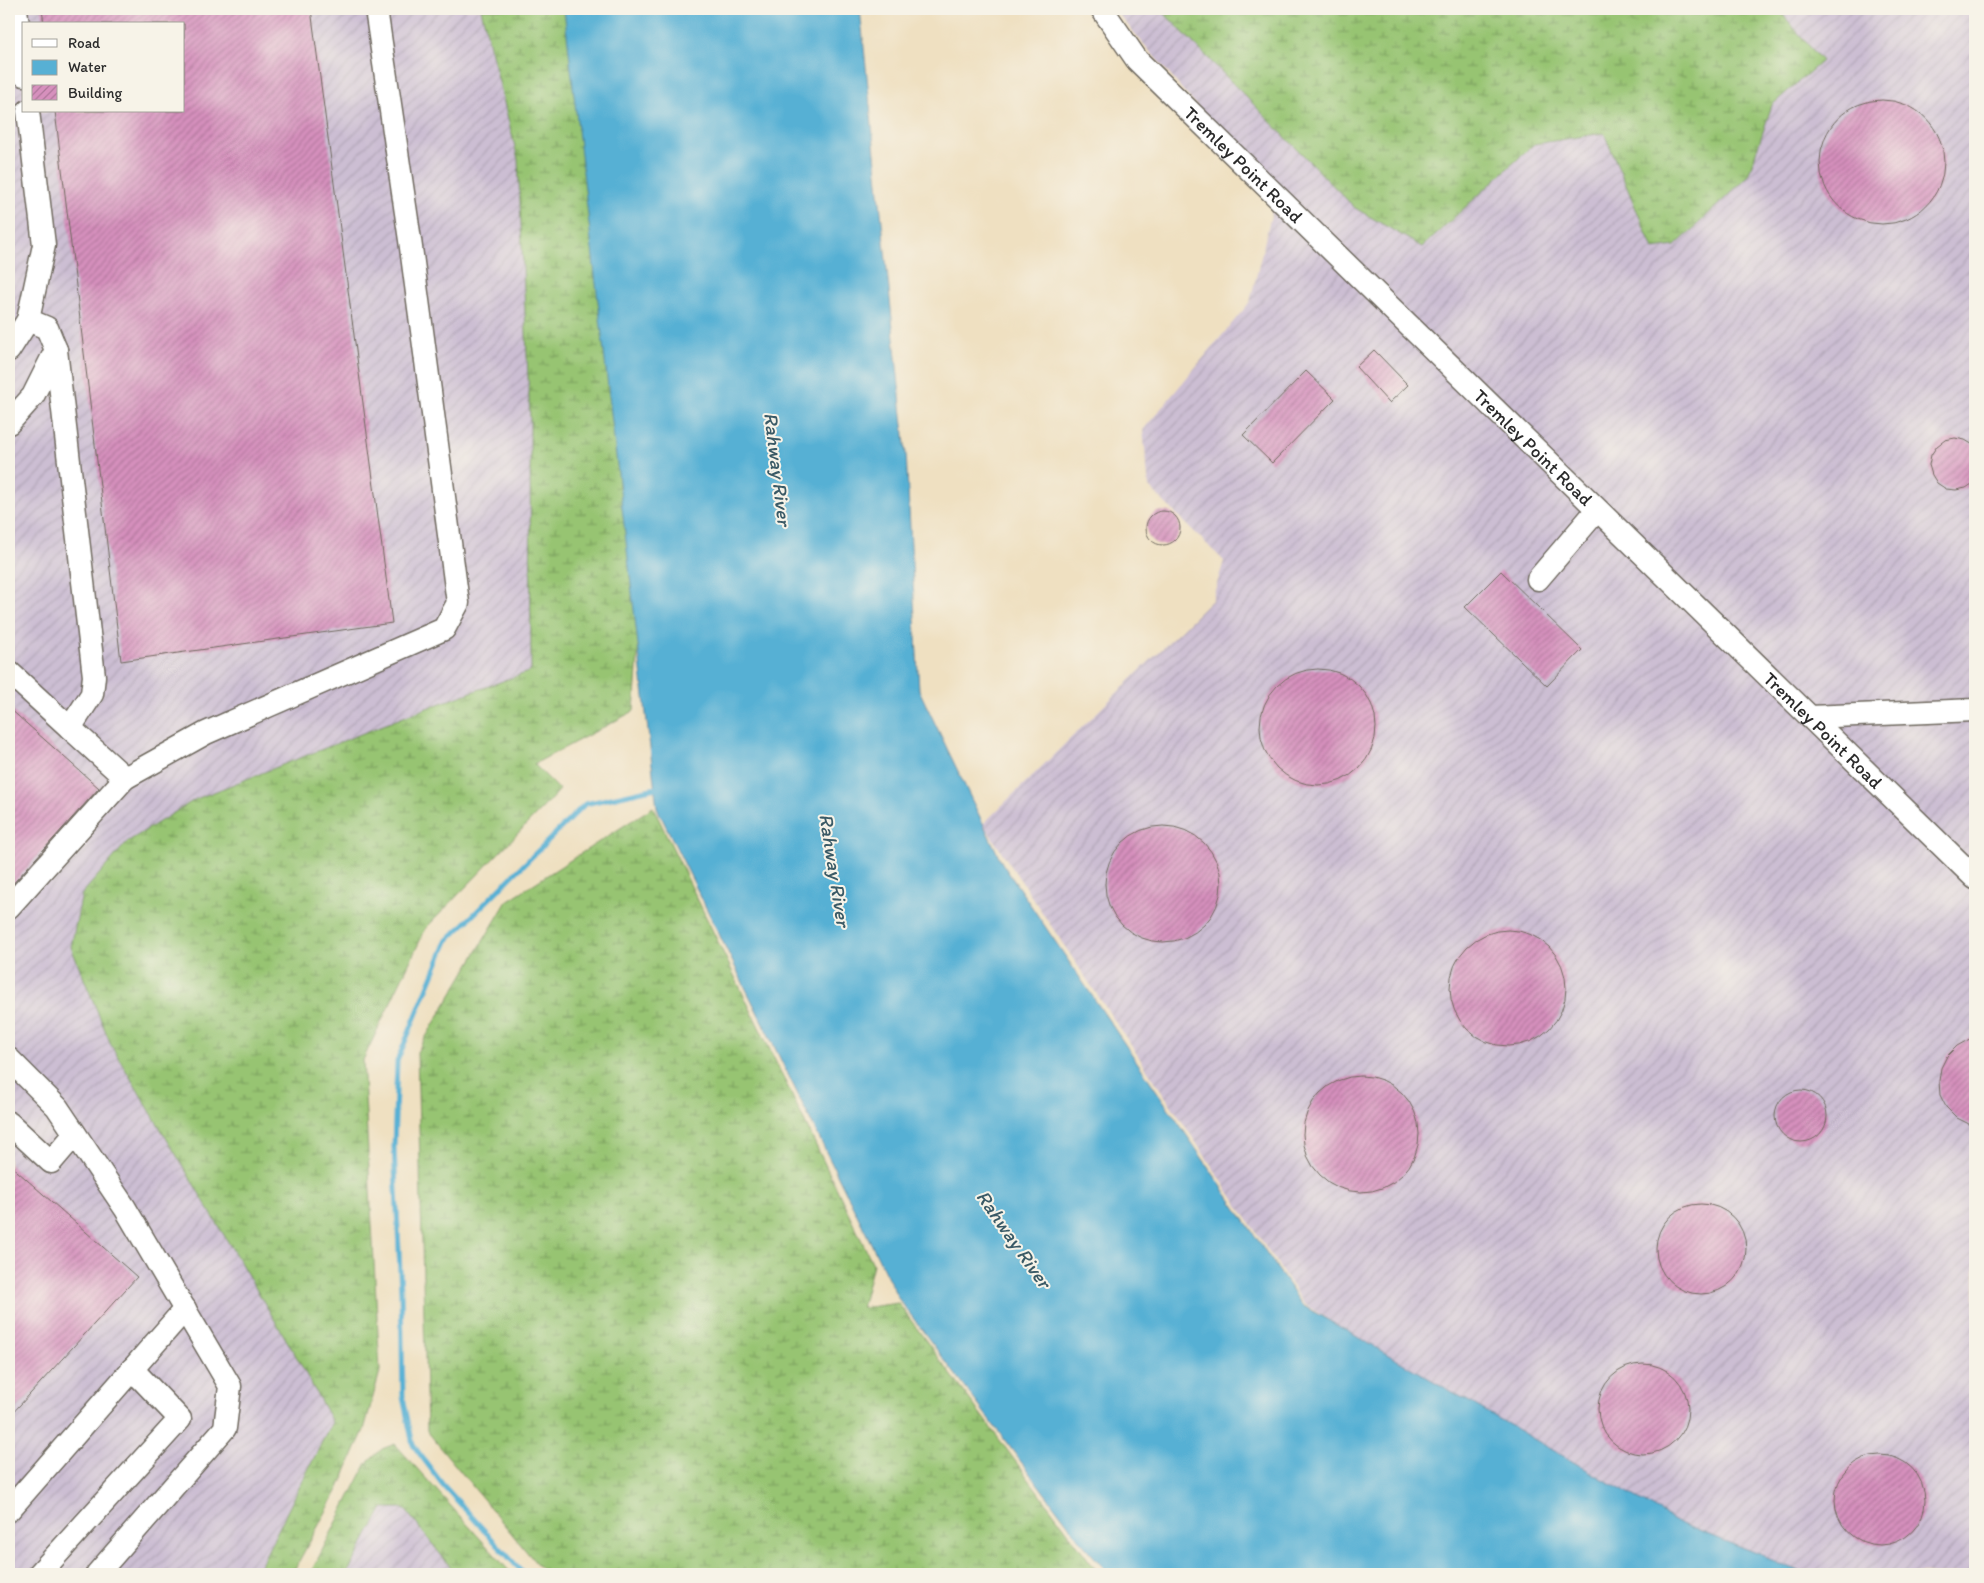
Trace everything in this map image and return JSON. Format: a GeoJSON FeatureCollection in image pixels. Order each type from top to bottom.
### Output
{"type":"FeatureCollection","features":[{"type":"Feature","properties":{"kind":"street"},"geometry":{"type":"LineString","coordinates":[[16,9],[22,58]]}},
{"type":"Feature","properties":{"kind":"street"},"geometry":{"type":"LineString","coordinates":[[9,906],[125,778],[206,733],[444,630],[458,603],[410,240],[376,9]]}},
{"type":"Feature","properties":{"kind":"street","name":"Tremley Point Road"},"geometry":{"type":"LineString","coordinates":[[1102,9],[1137,60],[1975,878]]}},
{"type":"Feature","properties":{"kind":"street"},"geometry":{"type":"LineString","coordinates":[[9,350],[28,320],[44,245],[28,112]]}},
{"type":"Feature","properties":{"kind":"street"},"geometry":{"type":"LineString","coordinates":[[28,320],[46,328],[56,350],[94,676],[92,694],[70,728]]}},
{"type":"Feature","properties":{"kind":"street"},"geometry":{"type":"LineString","coordinates":[[9,423],[33,396],[56,350]]}},
{"type":"Feature","properties":{"kind":"street"},"geometry":{"type":"LineString","coordinates":[[1538,579],[1598,510]]}},
{"type":"Feature","properties":{"kind":"street"},"geometry":{"type":"LineString","coordinates":[[9,672],[125,778]]}},
{"type":"Feature","properties":{"kind":"street"},"geometry":{"type":"LineString","coordinates":[[1810,717],[1975,710]]}},
{"type":"Feature","properties":{"kind":"street"},"geometry":{"type":"LineString","coordinates":[[9,1059],[57,1107],[124,1208],[230,1386],[225,1428],[97,1574]]}},
{"type":"Feature","properties":{"kind":"street"},"geometry":{"type":"LineString","coordinates":[[9,1123],[51,1162],[75,1134]]}},
{"type":"Feature","properties":{"kind":"street"},"geometry":{"type":"LineString","coordinates":[[9,1510],[185,1309]]}},
{"type":"Feature","properties":{"kind":"street"},"geometry":{"type":"LineString","coordinates":[[39,1574],[180,1419],[132,1369]]}},
{"type":"Feature","properties":{"kind":"shaded area"},"geometry":{"type":"Polygon","coordinates":[[[9,9],[481,9],[518,159],[530,419],[531,671],[424,709],[196,799],[127,842],[82,894],[71,947],[332,1422],[256,1574],[9,1574],[9,9]]]}},
{"type":"Feature","properties":{"kind":"shaded area"},"geometry":{"type":"Polygon","coordinates":[[[1114,9],[1160,9],[1355,208],[1422,247],[1534,144],[1604,133],[1748,176],[1772,105],[1822,61],[1778,9],[1975,9],[1975,1574],[1782,1574],[1574,1477],[1304,1304],[983,824],[1212,600],[1224,561],[1149,487],[1143,430],[1250,302],[1275,199],[1114,9]]]}},
{"type":"Feature","properties":{"kind":"shaded area"},"geometry":{"type":"Polygon","coordinates":[[[383,1508],[404,1508],[456,1574],[347,1574],[383,1508]]]}},
{"type":"Feature","properties":{"kind":"green space"},"geometry":{"type":"Polygon","coordinates":[[[481,9],[568,9],[642,598],[634,711],[534,764],[560,790],[426,928],[363,1060],[380,1371],[364,1430],[339,1488],[292,1574],[256,1574],[332,1422],[299,1361],[112,1047],[71,947],[82,894],[127,842],[196,799],[424,709],[531,671],[530,419],[518,159],[481,9]]]}},
{"type":"Feature","properties":{"kind":"green space"},"geometry":{"type":"Polygon","coordinates":[[[1160,9],[1778,9],[1822,61],[1772,105],[1748,176],[1675,246],[1653,249],[1604,133],[1534,144],[1422,247],[1355,208],[1160,9]]]}},
{"type":"Feature","properties":{"kind":"green space"},"geometry":{"type":"Polygon","coordinates":[[[653,807],[873,1264],[862,1308],[898,1303],[1099,1574],[545,1574],[427,1431],[417,1052],[507,901],[653,807]]]}},
{"type":"Feature","properties":{"kind":"green space"},"geometry":{"type":"Polygon","coordinates":[[[395,1444],[512,1574],[456,1574],[404,1508],[383,1508],[347,1574],[310,1574],[367,1463],[382,1449],[395,1444]]]}},
{"type":"Feature","properties":{"kind":"water","name":"Rahway River"},"geometry":{"type":"Polygon","coordinates":[[[564,9],[860,9],[906,454],[919,690],[1002,863],[1302,1305],[1679,1523],[1807,1574],[1109,1574],[1082,1543],[898,1298],[657,808],[564,9]]]}},
{"type":"Feature","properties":{"kind":"building"},"geometry":{"type":"Polygon","coordinates":[[[42,9],[311,9],[392,623],[121,661],[55,112],[185,112],[185,22],[44,22],[42,9]]]}},
{"type":"Feature","properties":{"kind":"building"},"geometry":{"type":"Polygon","coordinates":[[[1882,100],[1906,105],[1926,118],[1939,138],[1944,162],[1939,186],[1926,206],[1906,219],[1882,224],[1858,219],[1838,206],[1825,186],[1820,162],[1825,138],[1838,118],[1858,105],[1882,100]]]}},
{"type":"Feature","properties":{"kind":"building"},"geometry":{"type":"Polygon","coordinates":[[[1374,350],[1408,385],[1389,403],[1356,367],[1374,350]]]}},
{"type":"Feature","properties":{"kind":"building"},"geometry":{"type":"Polygon","coordinates":[[[1306,371],[1335,399],[1272,463],[1243,435],[1306,371]]]}},
{"type":"Feature","properties":{"kind":"building"},"geometry":{"type":"Polygon","coordinates":[[[1955,438],[1965,440],[1975,446],[1975,482],[1966,488],[1956,490],[1946,489],[1937,483],[1929,465],[1931,455],[1937,446],[1945,440],[1955,438]]]}},
{"type":"Feature","properties":{"kind":"building"},"geometry":{"type":"Polygon","coordinates":[[[1163,511],[1175,516],[1180,528],[1175,540],[1163,545],[1151,540],[1146,528],[1151,516],[1163,511]]]}},
{"type":"Feature","properties":{"kind":"building"},"geometry":{"type":"Polygon","coordinates":[[[1501,571],[1582,650],[1547,686],[1465,607],[1501,571]]]}},
{"type":"Feature","properties":{"kind":"building"},"geometry":{"type":"Polygon","coordinates":[[[1318,669],[1340,674],[1359,686],[1371,705],[1376,727],[1371,749],[1359,768],[1340,780],[1318,785],[1296,780],[1277,768],[1265,749],[1260,727],[1265,705],[1277,686],[1296,674],[1318,669]]]}},
{"type":"Feature","properties":{"kind":"building"},"geometry":{"type":"Polygon","coordinates":[[[9,708],[99,788],[9,888],[9,708]]]}},
{"type":"Feature","properties":{"kind":"building"},"geometry":{"type":"Polygon","coordinates":[[[1163,826],[1185,831],[1204,843],[1216,862],[1221,884],[1216,906],[1204,925],[1185,937],[1163,942],[1141,937],[1122,925],[1110,906],[1105,884],[1110,862],[1122,843],[1141,831],[1163,826]]]}},
{"type":"Feature","properties":{"kind":"building"},"geometry":{"type":"Polygon","coordinates":[[[1508,930],[1530,935],[1549,947],[1561,966],[1566,988],[1561,1010],[1549,1029],[1530,1041],[1508,1046],[1486,1041],[1467,1029],[1455,1010],[1450,988],[1455,966],[1467,947],[1486,935],[1508,930]]]}},
{"type":"Feature","properties":{"kind":"building"},"geometry":{"type":"Polygon","coordinates":[[[1975,1036],[1975,1127],[1957,1118],[1946,1107],[1940,1095],[1939,1081],[1941,1068],[1947,1056],[1957,1046],[1975,1036]]]}},
{"type":"Feature","properties":{"kind":"building"},"geometry":{"type":"Polygon","coordinates":[[[1361,1076],[1383,1081],[1402,1093],[1414,1112],[1419,1134],[1414,1156],[1402,1175],[1383,1187],[1361,1192],[1339,1187],[1320,1175],[1308,1156],[1303,1134],[1308,1112],[1320,1093],[1339,1081],[1361,1076]]]}},
{"type":"Feature","properties":{"kind":"building"},"geometry":{"type":"Polygon","coordinates":[[[1801,1090],[1811,1092],[1819,1098],[1825,1106],[1827,1116],[1825,1126],[1819,1134],[1811,1140],[1801,1142],[1791,1140],[1783,1134],[1777,1126],[1775,1116],[1777,1106],[1783,1098],[1791,1092],[1801,1090]]]}},
{"type":"Feature","properties":{"kind":"building"},"geometry":{"type":"Polygon","coordinates":[[[9,1164],[137,1277],[9,1417],[9,1164]]]}},
{"type":"Feature","properties":{"kind":"building"},"geometry":{"type":"Polygon","coordinates":[[[1701,1204],[1718,1208],[1733,1217],[1742,1232],[1746,1249],[1742,1266],[1733,1281],[1718,1290],[1701,1294],[1684,1290],[1669,1281],[1660,1266],[1656,1249],[1660,1232],[1669,1217],[1684,1208],[1701,1204]]]}},
{"type":"Feature","properties":{"kind":"building"},"geometry":{"type":"Polygon","coordinates":[[[1643,1364],[1660,1368],[1675,1377],[1684,1392],[1688,1409],[1684,1426],[1675,1441],[1660,1450],[1643,1454],[1626,1450],[1611,1441],[1602,1426],[1598,1409],[1602,1392],[1611,1377],[1626,1368],[1643,1364]]]}},
{"type":"Feature","properties":{"kind":"building"},"geometry":{"type":"Polygon","coordinates":[[[1880,1455],[1897,1459],[1912,1468],[1921,1483],[1925,1500],[1921,1517],[1912,1532],[1897,1541],[1880,1545],[1863,1541],[1848,1532],[1839,1517],[1835,1500],[1839,1483],[1848,1468],[1863,1459],[1880,1455]]]}},
{"type":"Feature","properties":{"kind":"waterway"},"geometry":{"type":"LineString","coordinates":[[524,1574],[443,1485],[413,1445],[403,1397],[401,1292],[394,1147],[397,1061],[447,941],[585,804],[660,787]]}}]}
